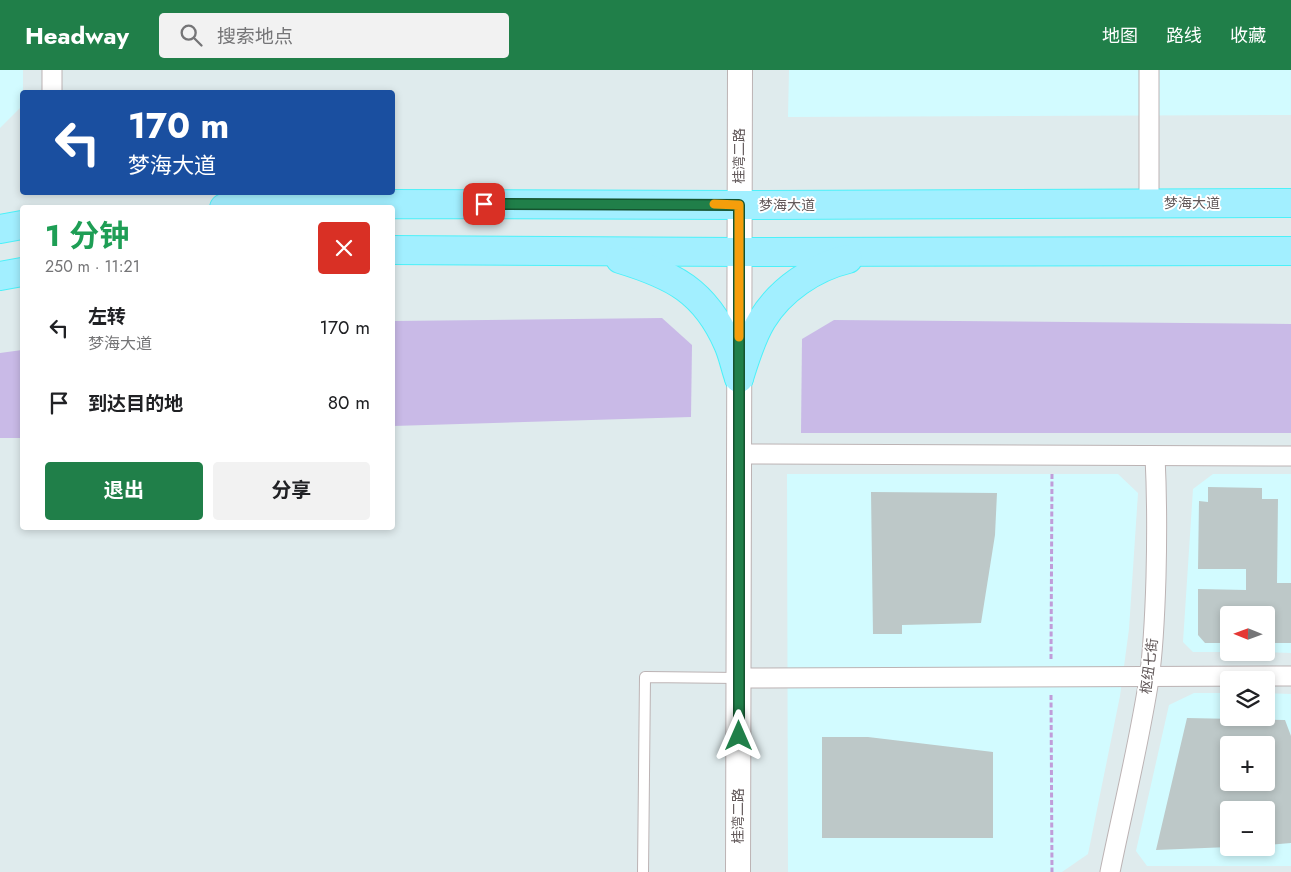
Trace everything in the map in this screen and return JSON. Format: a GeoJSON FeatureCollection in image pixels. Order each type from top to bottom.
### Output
{"type":"FeatureCollection","features":[{"type":"Feature","properties":{"kind":"main road","name":"梦海大道"},"geometry":{"type":"LineString","coordinates":[[345,205],[1291,203]]}},
{"type":"Feature","properties":{"kind":"main road"},"geometry":{"type":"LineString","coordinates":[[0,229],[20,225]]}},
{"type":"Feature","properties":{"kind":"main road"},"geometry":{"type":"LineString","coordinates":[[395,250],[594,252],[1291,251]]}},
{"type":"Feature","properties":{"kind":"main road"},"geometry":{"type":"LineString","coordinates":[[594,252],[647,267],[679,282],[695,295],[706,306],[718,323],[728,345],[738,378]]}},
{"type":"Feature","properties":{"kind":"main road"},"geometry":{"type":"LineString","coordinates":[[738,378],[750,344],[761,321],[774,303],[788,290],[816,271],[843,260],[876,252]]}},
{"type":"Feature","properties":{"kind":"main road"},"geometry":{"type":"LineString","coordinates":[[0,276],[20,272]]}},
{"type":"Feature","properties":{"kind":"street"},"geometry":{"type":"LineString","coordinates":[[52,70],[52,90]]}},
{"type":"Feature","properties":{"kind":"street","name":"桂湾二路"},"geometry":{"type":"LineString","coordinates":[[738,872],[740,70]]}},
{"type":"Feature","properties":{"kind":"street"},"geometry":{"type":"LineString","coordinates":[[1149,70],[1149,203]]}},
{"type":"Feature","properties":{"kind":"street"},"geometry":{"type":"LineString","coordinates":[[739,454],[1291,456]]}},
{"type":"Feature","properties":{"kind":"street","name":"枢纽七街"},"geometry":{"type":"LineString","coordinates":[[1110,872],[1142,722],[1149,677],[1156,576],[1157,492],[1155,456]]}},
{"type":"Feature","properties":{"kind":"street"},"geometry":{"type":"LineString","coordinates":[[739,678],[1291,676]]}},
{"type":"Feature","properties":{"kind":"lane"},"geometry":{"type":"LineString","coordinates":[[643,872],[645,677],[739,678]]}},
{"type":"Feature","properties":{"kind":"shaded area"},"geometry":{"type":"Polygon","coordinates":[[[0,70],[23,70],[23,90],[20,90],[20,108],[0,128],[0,70]]]}},
{"type":"Feature","properties":{"kind":"shaded area"},"geometry":{"type":"Polygon","coordinates":[[[789,70],[1291,70],[1291,115],[788,117],[789,70]]]}},
{"type":"Feature","properties":{"kind":"shaded area"},"geometry":{"type":"Polygon","coordinates":[[[662,318],[692,345],[691,417],[395,426],[395,321],[662,318]]]}},
{"type":"Feature","properties":{"kind":"shaded area"},"geometry":{"type":"Polygon","coordinates":[[[834,320],[1291,324],[1291,433],[801,433],[802,339],[834,320]]]}},
{"type":"Feature","properties":{"kind":"shaded area"},"geometry":{"type":"Polygon","coordinates":[[[20,350],[20,438],[0,438],[0,353],[20,350]]]}},
{"type":"Feature","properties":{"kind":"shaded area"},"geometry":{"type":"Polygon","coordinates":[[[787,474],[1118,474],[1138,493],[1129,629],[1120,696],[1088,854],[1062,872],[788,872],[787,474]]]}},
{"type":"Feature","properties":{"kind":"shaded area"},"geometry":{"type":"Polygon","coordinates":[[[1213,474],[1291,474],[1291,653],[1275,652],[1275,606],[1220,606],[1220,652],[1193,652],[1183,642],[1193,489],[1213,474]]]}},
{"type":"Feature","properties":{"kind":"shaded area"},"geometry":{"type":"Polygon","coordinates":[[[1194,693],[1220,693],[1220,726],[1275,726],[1275,693],[1291,694],[1291,866],[1147,866],[1136,851],[1169,705],[1194,693]]]}},
{"type":"Feature","properties":{"kind":"building"},"geometry":{"type":"Polygon","coordinates":[[[1208,487],[1262,488],[1262,499],[1278,499],[1277,583],[1291,583],[1291,643],[1275,643],[1275,606],[1220,606],[1220,643],[1205,643],[1198,635],[1198,589],[1246,590],[1246,569],[1198,569],[1199,501],[1208,502],[1208,487]]]}},
{"type":"Feature","properties":{"kind":"building"},"geometry":{"type":"Polygon","coordinates":[[[871,492],[997,493],[995,535],[981,623],[902,625],[902,634],[873,634],[871,492]]]}},
{"type":"Feature","properties":{"kind":"building"},"geometry":{"type":"Polygon","coordinates":[[[1187,718],[1220,719],[1220,726],[1275,726],[1275,720],[1285,720],[1291,736],[1291,843],[1275,844],[1275,801],[1220,801],[1220,847],[1156,850],[1187,718]]]}},
{"type":"Feature","properties":{"kind":"building"},"geometry":{"type":"Polygon","coordinates":[[[822,737],[868,737],[993,752],[993,838],[822,838],[822,737]]]}},
{"type":"Feature","properties":{"kind":"slow traffic"},"geometry":{"type":"LineString","coordinates":[[714,204],[739,205],[739,337]]}},
{"type":"Feature","properties":{"kind":"route"},"geometry":{"type":"LineString","coordinates":[[484,204],[739,205],[739,736]]}}]}
